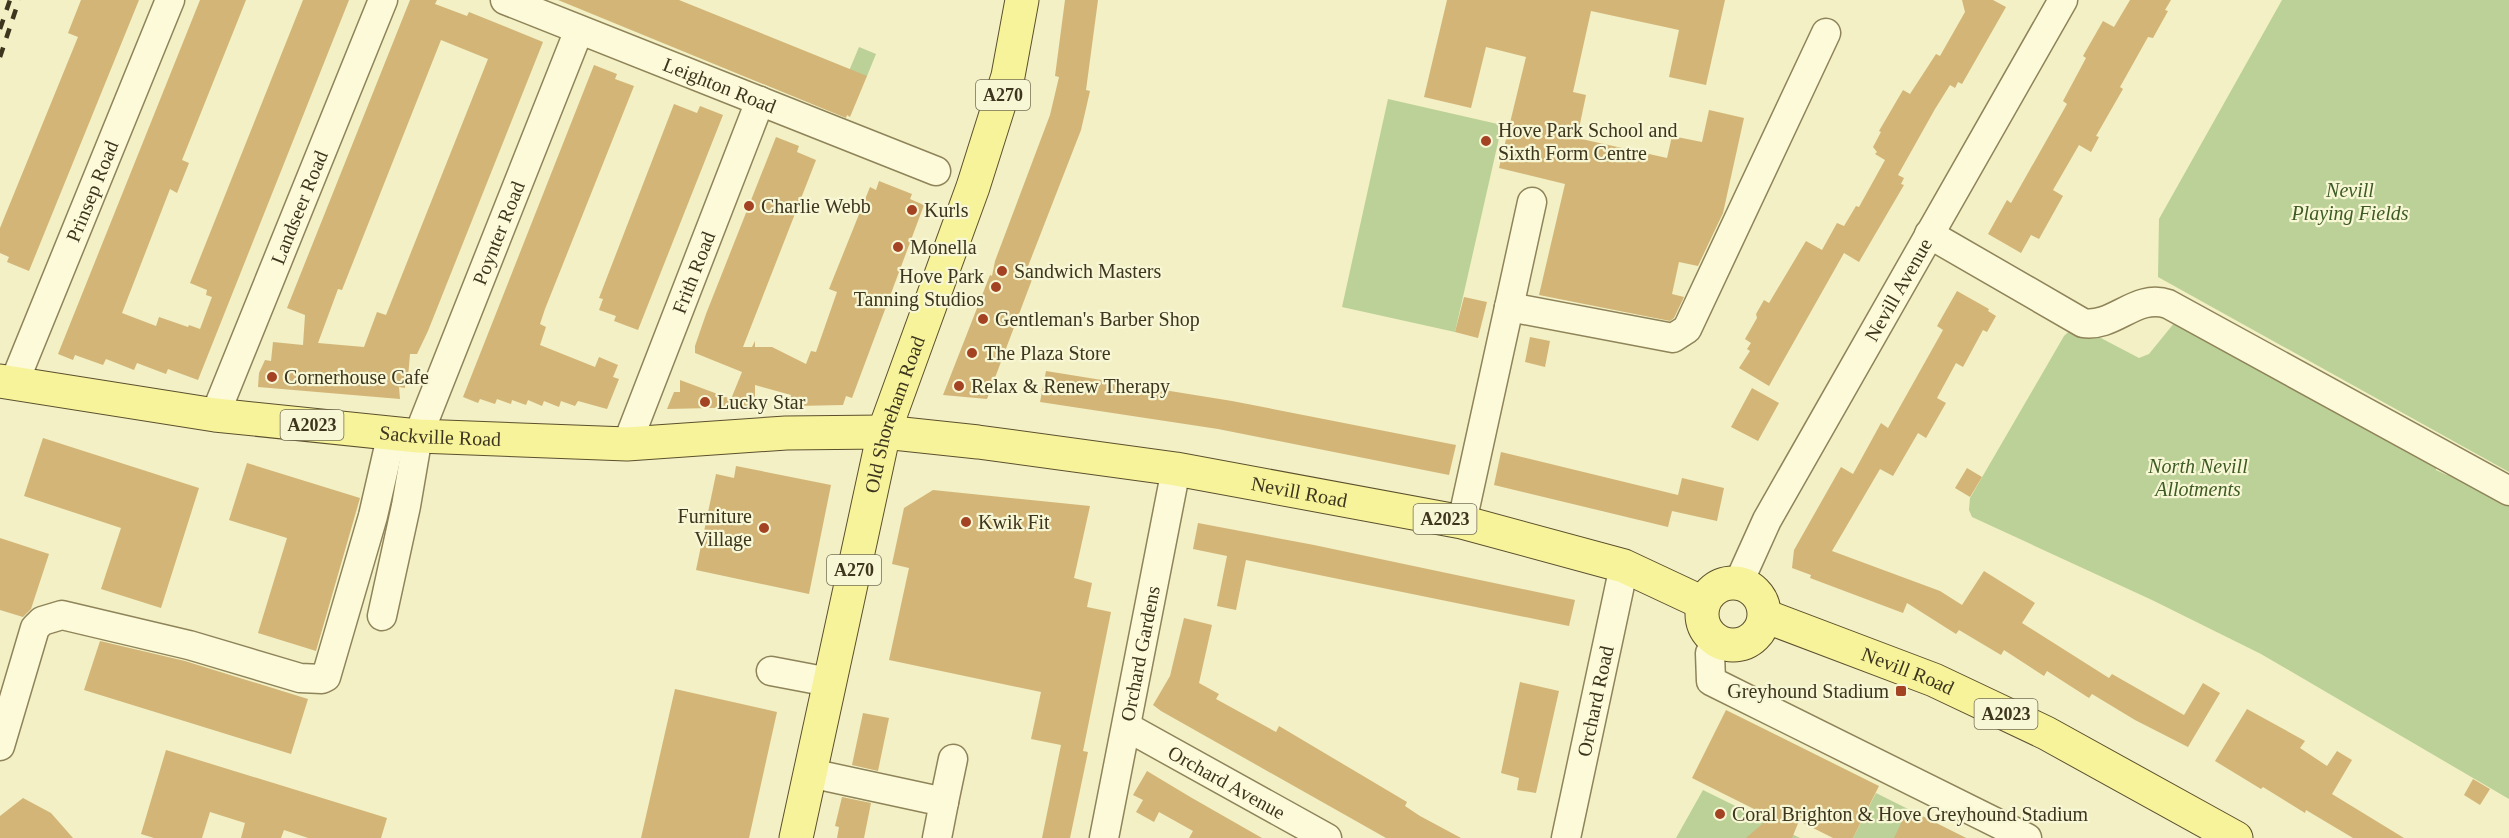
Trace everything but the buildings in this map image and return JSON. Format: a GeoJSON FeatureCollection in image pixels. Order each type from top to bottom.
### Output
{"type":"FeatureCollection","features":[{"type":"Feature","properties":{"kind":"main road","name":"Old Shoreham Road"},"geometry":{"type":"LineString","coordinates":[[796,838],[884,432],[974,187],[1008,76],[1022,0]]}},
{"type":"Feature","properties":{"kind":"main road","name":"Sackville Road"},"geometry":{"type":"LineString","coordinates":[[7,382],[215,415],[405,435],[627,444],[786,433],[884,432]]}},
{"type":"Feature","properties":{"kind":"main road","name":"Nevill Road"},"geometry":{"type":"LineString","coordinates":[[884,432],[1176,469],[1462,522],[1624,566],[1703,603]]}},
{"type":"Feature","properties":{"kind":"main road"},"geometry":{"type":"LineString","coordinates":[[1728,582],[1739,582],[1755,591],[1764,607],[1765,616],[1761,629],[1753,638],[1741,644],[1729,645],[1717,641],[1703,624],[1703,603],[1717,586],[1728,582]]}},
{"type":"Feature","properties":{"kind":"main road","name":"Nevill Road"},"geometry":{"type":"LineString","coordinates":[[1765,616],[1934,680],[2046,733],[2236,838]]}},
{"type":"Feature","properties":{"kind":"street","name":"Prinsep Road"},"geometry":{"type":"LineString","coordinates":[[7,382],[170,0]]}},
{"type":"Feature","properties":{"kind":"street","name":"Landseer Road"},"geometry":{"type":"LineString","coordinates":[[215,415],[383,0]]}},
{"type":"Feature","properties":{"kind":"street","name":"Leighton Road"},"geometry":{"type":"LineString","coordinates":[[505,0],[936,171]]}},
{"type":"Feature","properties":{"kind":"street","name":"Nevill Avenue"},"geometry":{"type":"LineString","coordinates":[[1739,582],[1767,520],[2063,0]]}},
{"type":"Feature","properties":{"kind":"street","name":"Poynter Road"},"geometry":{"type":"LineString","coordinates":[[405,435],[579,30]]}},
{"type":"Feature","properties":{"kind":"street"},"geometry":{"type":"LineString","coordinates":[[1509,307],[1673,338],[1687,329],[1826,33]]}},
{"type":"Feature","properties":{"kind":"street","name":"Frith Road"},"geometry":{"type":"LineString","coordinates":[[627,444],[760,101]]}},
{"type":"Feature","properties":{"kind":"street"},"geometry":{"type":"LineString","coordinates":[[1462,522],[1532,202]]}},
{"type":"Feature","properties":{"kind":"street"},"geometry":{"type":"LineString","coordinates":[[1929,234],[2083,323],[2096,325],[2147,301],[2158,300],[2168,303],[2509,490]]}},
{"type":"Feature","properties":{"kind":"street"},"geometry":{"type":"LineString","coordinates":[[381,616],[406,506],[405,435]]}},
{"type":"Feature","properties":{"kind":"street"},"geometry":{"type":"LineString","coordinates":[[0,746],[35,628],[42,621],[62,615],[189,645],[300,678],[322,679],[326,677],[373,516],[405,435]]}},
{"type":"Feature","properties":{"kind":"street","name":"Orchard Gardens"},"geometry":{"type":"LineString","coordinates":[[1104,838],[1176,469]]}},
{"type":"Feature","properties":{"kind":"street","name":"Orchard Road"},"geometry":{"type":"LineString","coordinates":[[1566,838],[1624,566]]}},
{"type":"Feature","properties":{"kind":"street"},"geometry":{"type":"LineString","coordinates":[[1717,641],[1710,653],[1711,681],[2027,838]]}},
{"type":"Feature","properties":{"kind":"street"},"geometry":{"type":"LineString","coordinates":[[771,671],[829,682]]}},
{"type":"Feature","properties":{"kind":"street","name":"Orchard Avenue"},"geometry":{"type":"LineString","coordinates":[[1127,727],[1327,838]]}},
{"type":"Feature","properties":{"kind":"street"},"geometry":{"type":"LineString","coordinates":[[937,838],[953,759]]}},
{"type":"Feature","properties":{"kind":"street"},"geometry":{"type":"LineString","coordinates":[[810,772],[944,802]]}},
{"type":"Feature","properties":{"kind":"green space","name":"Nevill Playing Fields"},"geometry":{"type":"Polygon","coordinates":[[[2282,0],[2509,0],[2509,472],[2158,277],[2159,219],[2282,0]]]}},
{"type":"Feature","properties":{"kind":"green space"},"geometry":{"type":"Polygon","coordinates":[[[859,47],[876,54],[867,76],[844,83],[859,47]]]}},
{"type":"Feature","properties":{"kind":"green space"},"geometry":{"type":"Polygon","coordinates":[[[1388,99],[1502,125],[1455,332],[1342,307],[1388,99]]]}},
{"type":"Feature","properties":{"kind":"green space","name":"North Nevill Allotments"},"geometry":{"type":"Polygon","coordinates":[[[2175,322],[2294,380],[2296,391],[2306,396],[2315,393],[2436,459],[2436,470],[2447,475],[2457,470],[2509,498],[2509,799],[2261,654],[2152,600],[1972,517],[1969,510],[1970,498],[2064,336],[2076,325],[2139,358],[2149,354],[2175,322]]]}},
{"type":"Feature","properties":{"kind":"green space","name":"Coral Brighton & Hove Greyhound Stadium"},"geometry":{"type":"Polygon","coordinates":[[[1703,790],[1800,838],[1676,838],[1703,790]]]}},
{"type":"Feature","properties":{"kind":"green space","name":"Coral Brighton & Hove Greyhound Stadium"},"geometry":{"type":"Polygon","coordinates":[[[1876,793],[1966,838],[1853,838],[1876,793]]]}},
{"type":"Feature","properties":{"kind":"railway"},"geometry":{"type":"LineString","coordinates":[[0,29],[10,0]]}},
{"type":"Feature","properties":{"kind":"railway"},"geometry":{"type":"LineString","coordinates":[[0,57],[19,0]]}},
{"type":"Feature","properties":{"kind":"place","name":"Hove Park School and Sixth Form Centre"},"geometry":{"type":"Point","coordinates":[1486,141]}},
{"type":"Feature","properties":{"kind":"place","name":"Charlie Webb"},"geometry":{"type":"Point","coordinates":[749,206]}},
{"type":"Feature","properties":{"kind":"place","name":"Kurls"},"geometry":{"type":"Point","coordinates":[912,210]}},
{"type":"Feature","properties":{"kind":"place","name":"Monella"},"geometry":{"type":"Point","coordinates":[898,247]}},
{"type":"Feature","properties":{"kind":"place","name":"Sandwich Masters"},"geometry":{"type":"Point","coordinates":[1002,271]}},
{"type":"Feature","properties":{"kind":"place","name":"Hove Park Tanning Studios"},"geometry":{"type":"Point","coordinates":[996,287]}},
{"type":"Feature","properties":{"kind":"place","name":"Gentleman's Barber Shop"},"geometry":{"type":"Point","coordinates":[983,319]}},
{"type":"Feature","properties":{"kind":"place","name":"The Plaza Store"},"geometry":{"type":"Point","coordinates":[972,353]}},
{"type":"Feature","properties":{"kind":"place","name":"Cornerhouse Cafe"},"geometry":{"type":"Point","coordinates":[272,377]}},
{"type":"Feature","properties":{"kind":"place","name":"Relax & Renew Therapy"},"geometry":{"type":"Point","coordinates":[959,386]}},
{"type":"Feature","properties":{"kind":"place","name":"Lucky Star"},"geometry":{"type":"Point","coordinates":[705,402]}},
{"type":"Feature","properties":{"kind":"place","name":"Kwik Fit"},"geometry":{"type":"Point","coordinates":[966,522]}},
{"type":"Feature","properties":{"kind":"place","name":"Furniture Village"},"geometry":{"type":"Point","coordinates":[764,528]}},
{"type":"Feature","properties":{"kind":"place","name":"Greyhound Stadium"},"geometry":{"type":"Point","coordinates":[1901,691]}},
{"type":"Feature","properties":{"kind":"place","name":"Coral Brighton & Hove Greyhound Stadium"},"geometry":{"type":"Point","coordinates":[1720,814]}}]}
